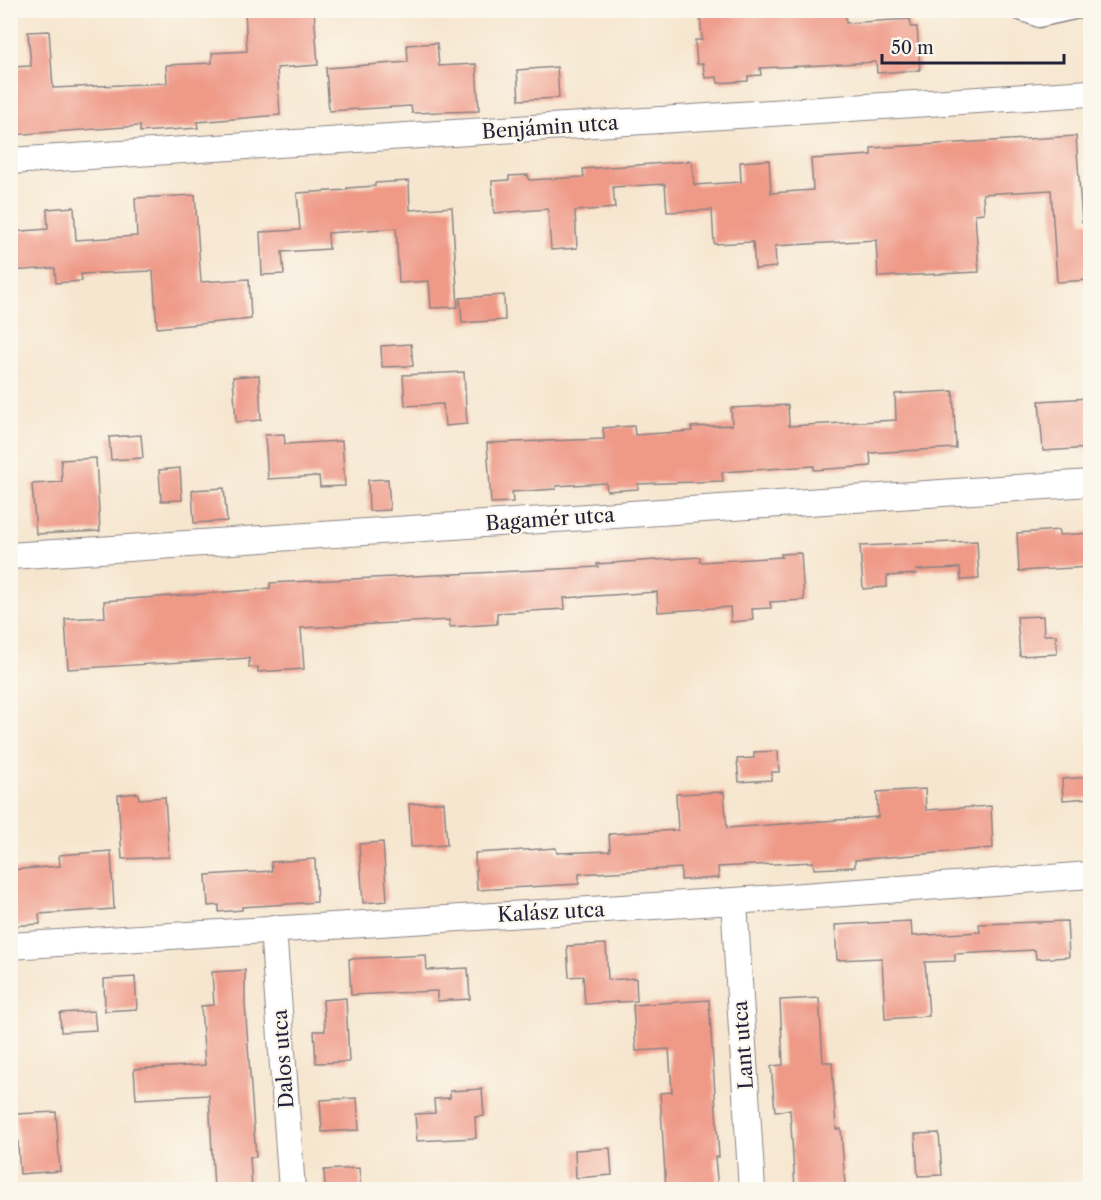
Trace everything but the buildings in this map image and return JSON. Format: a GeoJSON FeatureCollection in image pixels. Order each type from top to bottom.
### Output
{"type":"FeatureCollection","features":[{"type":"Feature","properties":{"kind":"street","name":"Benjámin utca"},"geometry":{"type":"LineString","coordinates":[[10,161],[1090,93]]}},
{"type":"Feature","properties":{"kind":"street","name":"Bagamér utca"},"geometry":{"type":"LineString","coordinates":[[10,556],[1090,483]]}},
{"type":"Feature","properties":{"kind":"street","name":"Kalász utca"},"geometry":{"type":"LineString","coordinates":[[10,946],[734,901],[1090,875]]}},
{"type":"Feature","properties":{"kind":"street","name":"Lant utca"},"geometry":{"type":"LineString","coordinates":[[734,901],[752,1190]]}},
{"type":"Feature","properties":{"kind":"street","name":"Dalos utca"},"geometry":{"type":"LineString","coordinates":[[273,928],[292,1190]]}},
{"type":"Feature","properties":{"kind":"lane"},"geometry":{"type":"LineString","coordinates":[[1009,10],[1038,21],[1088,10]]}}]}
